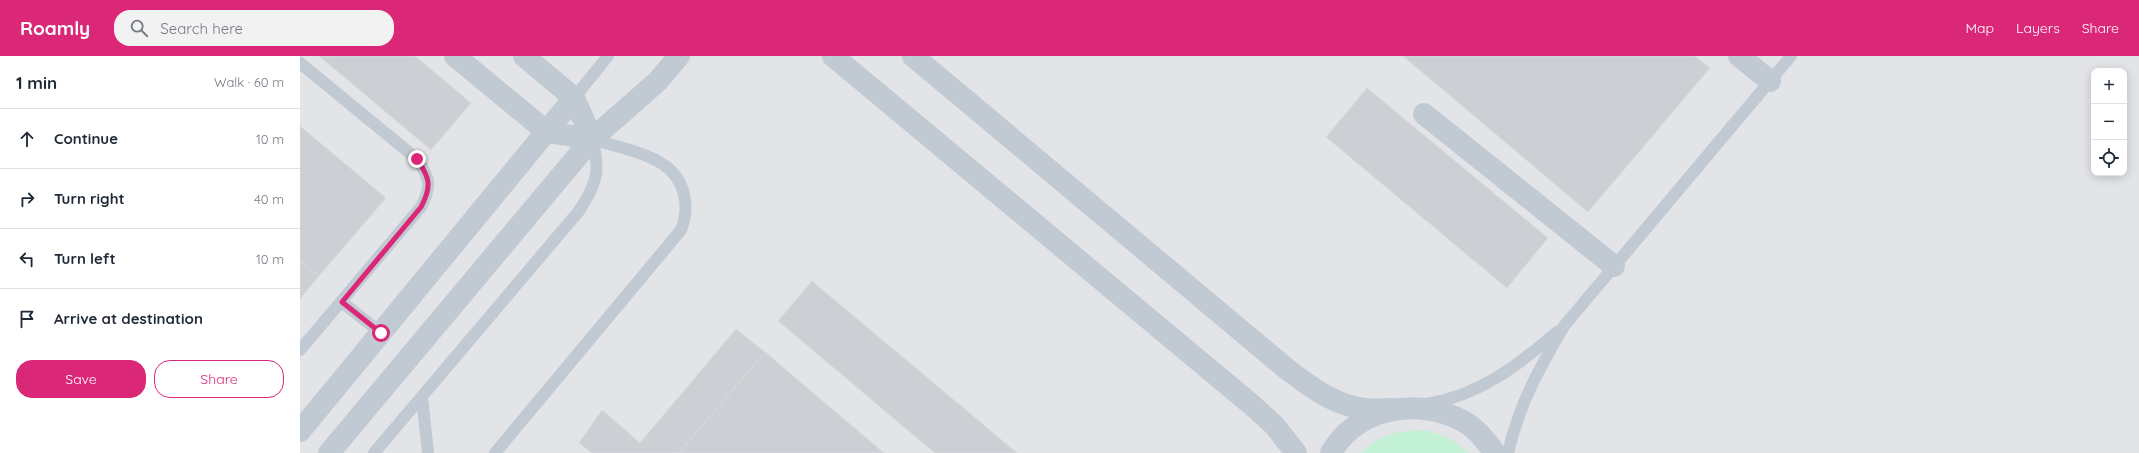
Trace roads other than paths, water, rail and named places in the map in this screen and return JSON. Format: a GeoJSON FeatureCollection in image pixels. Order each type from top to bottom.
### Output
{"type":"FeatureCollection","features":[{"type":"Feature","properties":{"kind":"street"},"geometry":{"type":"LineString","coordinates":[[456,56],[547,132],[592,139]]}},
{"type":"Feature","properties":{"kind":"street"},"geometry":{"type":"LineString","coordinates":[[524,56],[574,98],[592,139]]}},
{"type":"Feature","properties":{"kind":"street"},"geometry":{"type":"LineString","coordinates":[[329,453],[592,139],[658,81],[679,56]]}},
{"type":"Feature","properties":{"kind":"street"},"geometry":{"type":"LineString","coordinates":[[833,56],[1252,406],[1275,426],[1296,453]]}},
{"type":"Feature","properties":{"kind":"street"},"geometry":{"type":"LineString","coordinates":[[913,56],[1288,370],[1315,390],[1337,402],[1365,409],[1403,408],[1439,411],[1464,421],[1484,438],[1495,453]]}},
{"type":"Feature","properties":{"kind":"street"},"geometry":{"type":"LineString","coordinates":[[1739,56],[1770,81]]}},
{"type":"Feature","properties":{"kind":"street"},"geometry":{"type":"LineString","coordinates":[[300,431],[574,98]]}},
{"type":"Feature","properties":{"kind":"street"},"geometry":{"type":"LineString","coordinates":[[1424,114],[1614,266]]}},
{"type":"Feature","properties":{"kind":"street"},"geometry":{"type":"LineString","coordinates":[[1331,453],[1337,443],[1362,421],[1403,408]]}},
{"type":"Feature","properties":{"kind":"lane"},"geometry":{"type":"LineString","coordinates":[[574,98],[608,56]]}},
{"type":"Feature","properties":{"kind":"lane"},"geometry":{"type":"LineString","coordinates":[[1403,408],[1446,401],[1478,389],[1520,364],[1564,326],[1791,56]]}},
{"type":"Feature","properties":{"kind":"lane"},"geometry":{"type":"LineString","coordinates":[[300,63],[417,159],[426,172],[428,181],[428,194],[421,207],[300,350]]}},
{"type":"Feature","properties":{"kind":"lane"},"geometry":{"type":"LineString","coordinates":[[374,453],[579,211],[591,192],[596,174],[598,160],[592,139]]}},
{"type":"Feature","properties":{"kind":"lane"},"geometry":{"type":"LineString","coordinates":[[495,453],[681,230],[686,217],[687,203],[683,190],[665,165],[652,159],[592,139]]}},
{"type":"Feature","properties":{"kind":"lane"},"geometry":{"type":"LineString","coordinates":[[342,302],[381,333]]}},
{"type":"Feature","properties":{"kind":"lane"},"geometry":{"type":"LineString","coordinates":[[1508,453],[1515,423],[1537,373],[1564,326]]}},
{"type":"Feature","properties":{"kind":"lane"},"geometry":{"type":"LineString","coordinates":[[422,397],[428,453]]}}]}
